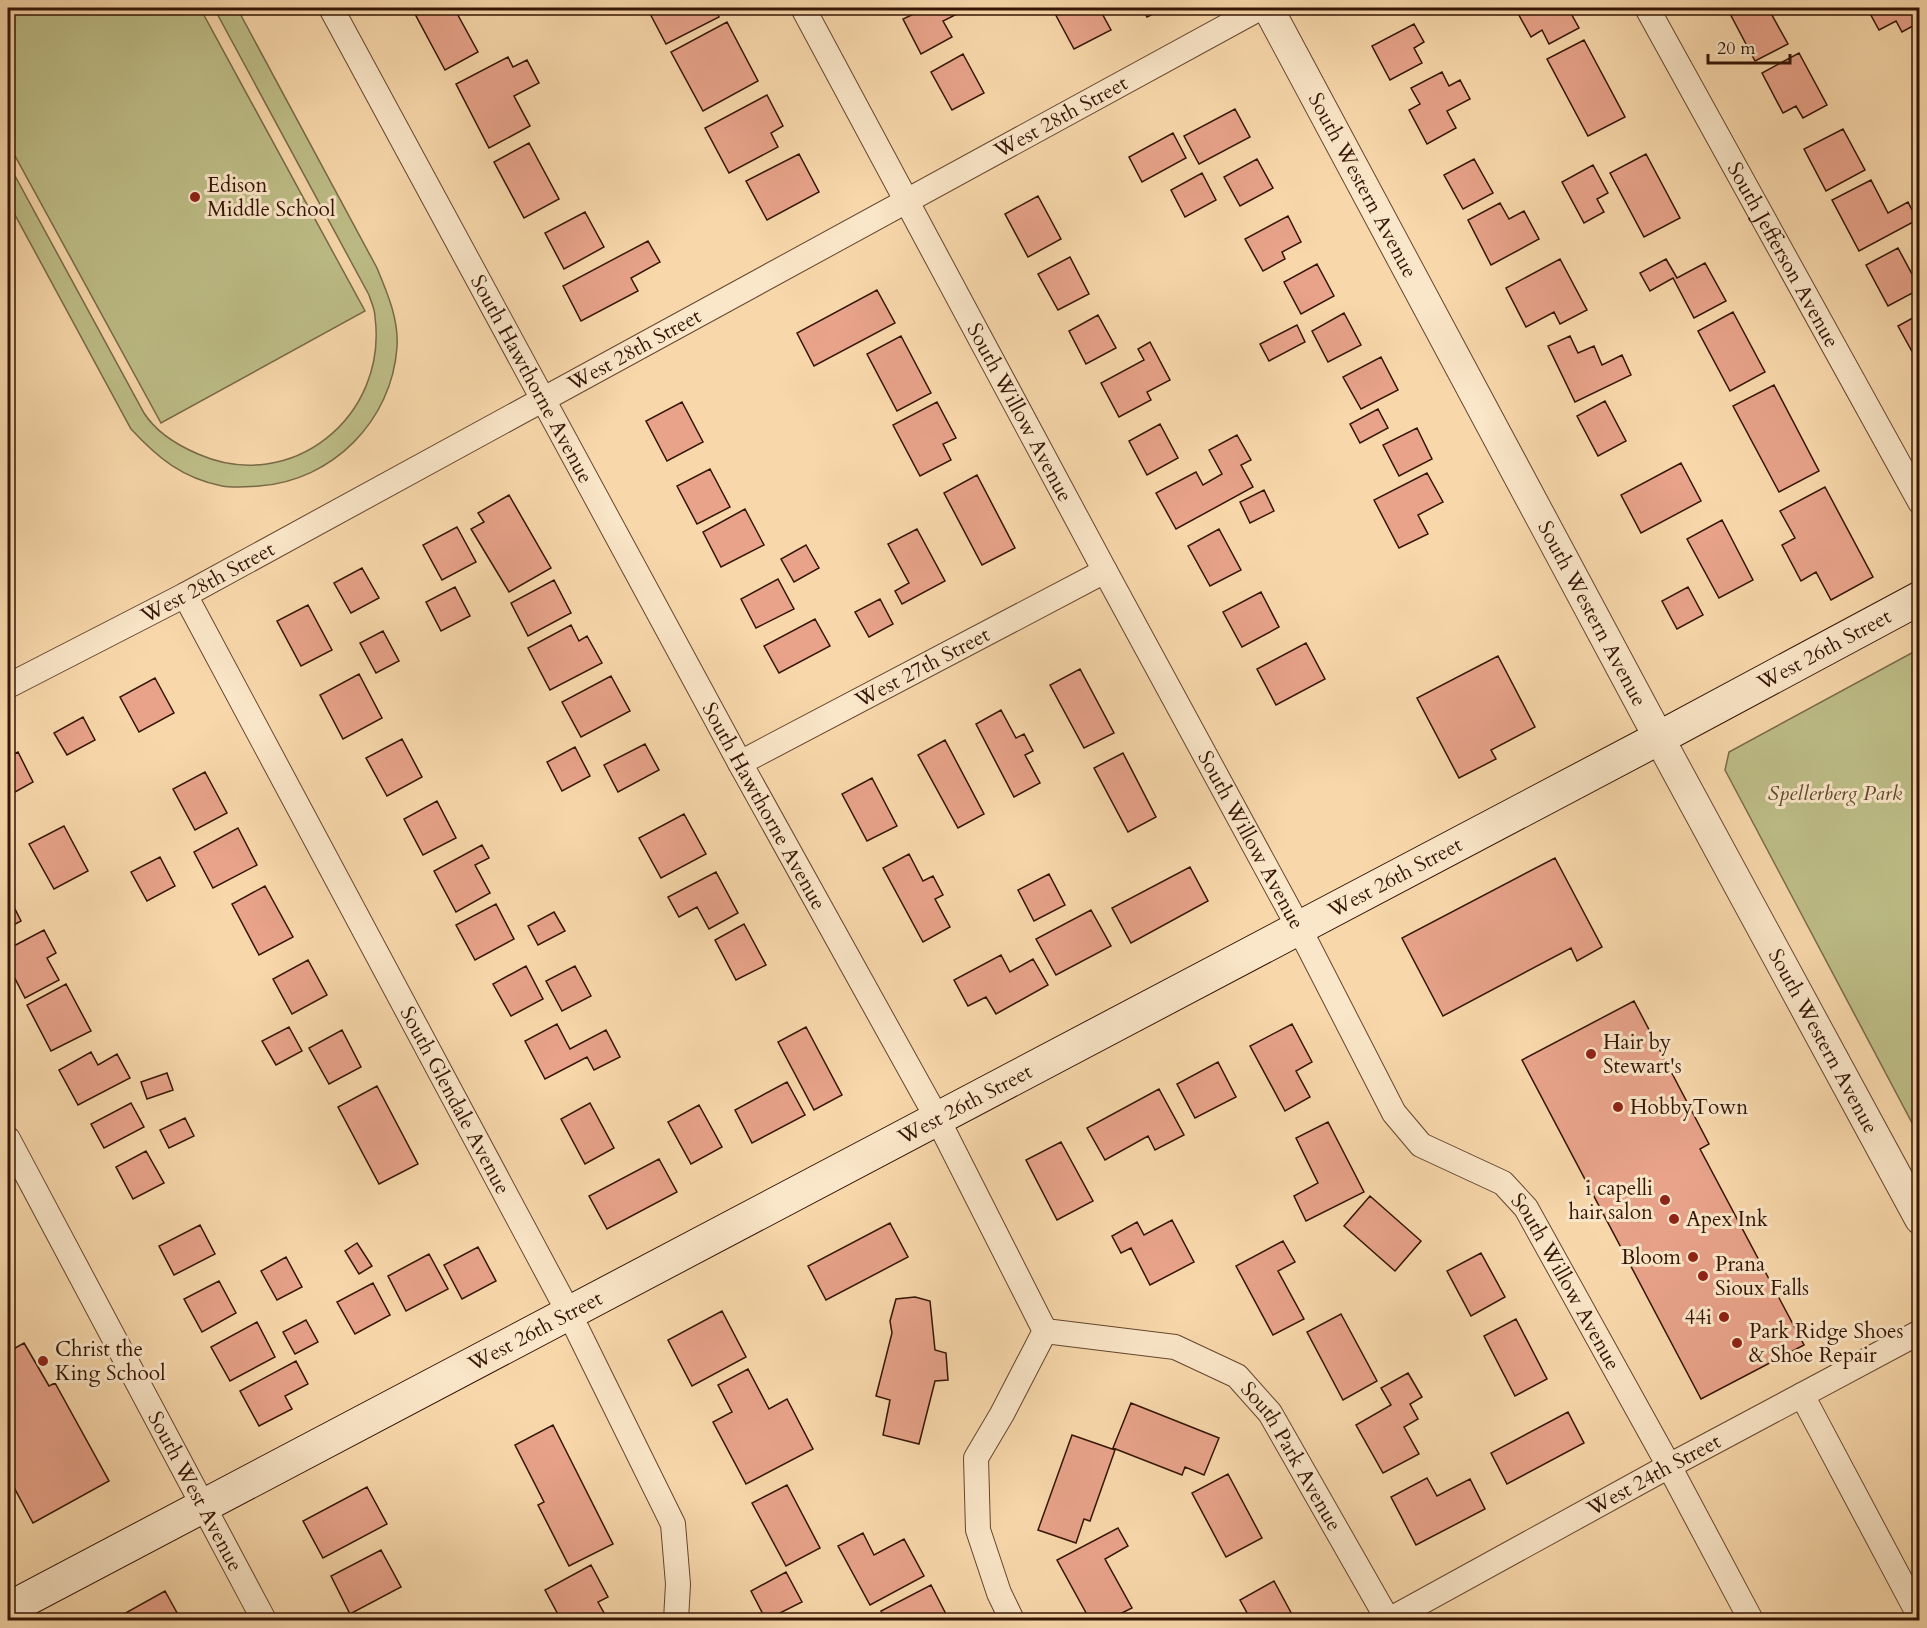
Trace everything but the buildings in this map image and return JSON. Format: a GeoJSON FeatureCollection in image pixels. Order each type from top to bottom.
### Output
{"type":"FeatureCollection","features":[{"type":"Feature","properties":{"kind":"main road","name":"West 26th Street"},"geometry":{"type":"LineString","coordinates":[[8,1609],[1920,598]]}},
{"type":"Feature","properties":{"kind":"street","name":"South Hawthorne Avenue"},"geometry":{"type":"LineString","coordinates":[[331,8],[740,763],[937,1118],[1045,1332]]}},
{"type":"Feature","properties":{"kind":"street","name":"South Willow Avenue"},"geometry":{"type":"LineString","coordinates":[[803,8],[1299,928],[1394,1113],[1421,1144],[1503,1183],[1526,1208],[1669,1466],[1751,1620]]}},
{"type":"Feature","properties":{"kind":"street","name":"West 28th Street"},"geometry":{"type":"LineString","coordinates":[[8,686],[185,594],[1260,8]]}},
{"type":"Feature","properties":{"kind":"street","name":"South Western Avenue"},"geometry":{"type":"LineString","coordinates":[[1269,8],[1659,738],[1920,1219]]}},
{"type":"Feature","properties":{"kind":"street","name":"South Jefferson Avenue"},"geometry":{"type":"LineString","coordinates":[[1647,8],[1920,502]]}},
{"type":"Feature","properties":{"kind":"street","name":"West 27th Street"},"geometry":{"type":"LineString","coordinates":[[740,763],[1105,571]]}},
{"type":"Feature","properties":{"kind":"street","name":"South Glendale Avenue"},"geometry":{"type":"LineString","coordinates":[[185,594],[568,1313],[674,1524],[678,1584],[676,1620]]}},
{"type":"Feature","properties":{"kind":"street","name":"South West Avenue"},"geometry":{"type":"LineString","coordinates":[[8,1139],[264,1620]]}},
{"type":"Feature","properties":{"kind":"street"},"geometry":{"type":"LineString","coordinates":[[1012,1620],[999,1593],[978,1530],[976,1458],[1045,1332]]}},
{"type":"Feature","properties":{"kind":"street","name":"South Park Avenue"},"geometry":{"type":"LineString","coordinates":[[1045,1332],[1175,1347],[1237,1376],[1270,1413],[1388,1620]]}},
{"type":"Feature","properties":{"kind":"street","name":"West 24th Street"},"geometry":{"type":"LineString","coordinates":[[1388,1620],[1920,1332]]}},
{"type":"Feature","properties":{"kind":"street"},"geometry":{"type":"LineString","coordinates":[[1802,1395],[1920,1617]]}},
{"type":"Feature","properties":{"kind":"green space"},"geometry":{"type":"Polygon","coordinates":[[[8,8],[200,8],[365,311],[161,423],[8,143],[8,8]]]}},
{"type":"Feature","properties":{"kind":"green space"},"geometry":{"type":"Polygon","coordinates":[[[214,8],[237,8],[377,268],[392,306],[397,337],[393,374],[384,399],[354,442],[311,473],[286,482],[259,486],[226,487],[195,478],[161,458],[131,429],[8,202],[8,163],[144,413],[168,437],[198,454],[233,464],[267,464],[298,455],[326,438],[349,415],[366,386],[375,353],[374,308],[214,8]]]}},
{"type":"Feature","properties":{"kind":"green space","name":"Spellerberg Park"},"geometry":{"type":"Polygon","coordinates":[[[1919,649],[1919,1136],[1725,770],[1729,752],[1919,649]]]}},
{"type":"Feature","properties":{"kind":"place","name":"Edison Middle School"},"geometry":{"type":"Point","coordinates":[195,197]}},
{"type":"Feature","properties":{"kind":"place","name":"Hair by Stewart's"},"geometry":{"type":"Point","coordinates":[1591,1054]}},
{"type":"Feature","properties":{"kind":"place","name":"HobbyTown"},"geometry":{"type":"Point","coordinates":[1618,1107]}},
{"type":"Feature","properties":{"kind":"place","name":"i capelli hair salon"},"geometry":{"type":"Point","coordinates":[1665,1200]}},
{"type":"Feature","properties":{"kind":"place","name":"Apex Ink"},"geometry":{"type":"Point","coordinates":[1674,1219]}},
{"type":"Feature","properties":{"kind":"place","name":"Bloom"},"geometry":{"type":"Point","coordinates":[1693,1257]}},
{"type":"Feature","properties":{"kind":"place","name":"Prana Sioux Falls"},"geometry":{"type":"Point","coordinates":[1703,1276]}},
{"type":"Feature","properties":{"kind":"place","name":"44i"},"geometry":{"type":"Point","coordinates":[1724,1317]}},
{"type":"Feature","properties":{"kind":"place","name":"Park Ridge Shoes & Shoe Repair"},"geometry":{"type":"Point","coordinates":[1737,1343]}},
{"type":"Feature","properties":{"kind":"place","name":"Christ the King School"},"geometry":{"type":"Point","coordinates":[43,1361]}}]}
